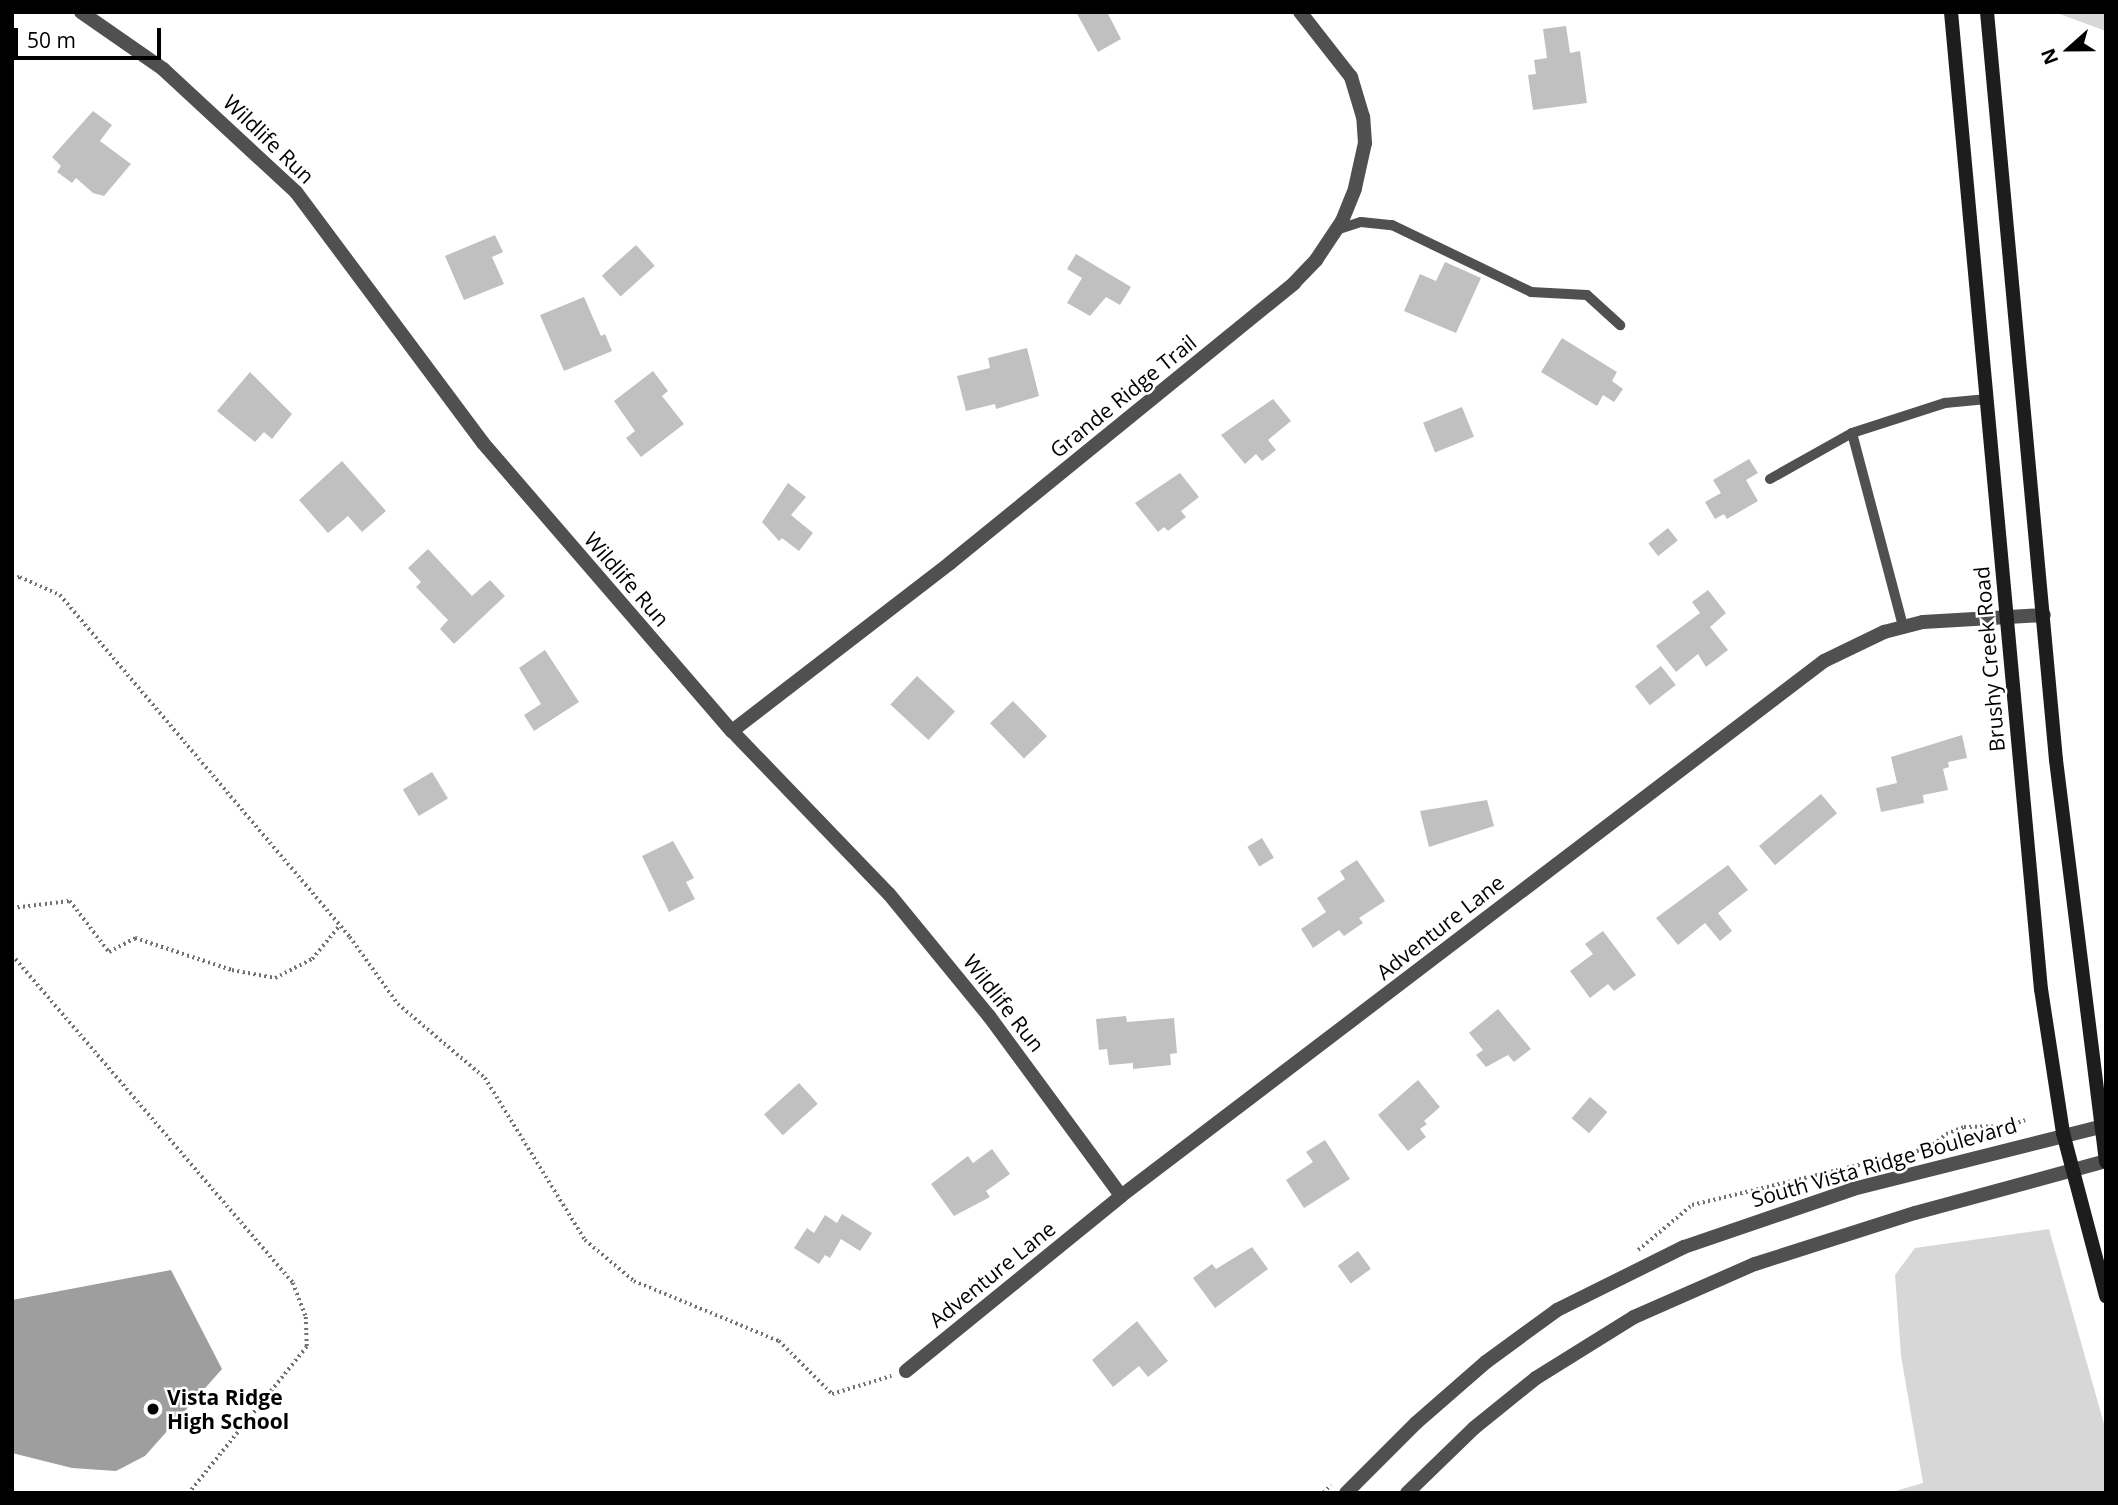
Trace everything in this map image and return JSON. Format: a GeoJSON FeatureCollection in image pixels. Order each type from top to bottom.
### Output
{"type":"FeatureCollection","features":[{"type":"Feature","properties":{"kind":"main road","name":"Brushy Creek Road"},"geometry":{"type":"LineString","coordinates":[[1951,12],[2041,989],[2063,1133],[2106,1296]]}},
{"type":"Feature","properties":{"kind":"main road"},"geometry":{"type":"LineString","coordinates":[[1987,12],[2044,615],[2106,1162]]}},
{"type":"Feature","properties":{"kind":"street","name":"Wildlife Run"},"geometry":{"type":"LineString","coordinates":[[81,12],[163,69],[296,192],[483,443],[732,731],[897,905],[989,1016],[1121,1196]]}},
{"type":"Feature","properties":{"kind":"street","name":"Grande Ridge Trail"},"geometry":{"type":"LineString","coordinates":[[732,731],[950,563],[1294,283],[1336,230],[1360,172],[1363,117],[1351,77],[1300,12]]}},
{"type":"Feature","properties":{"kind":"street","name":"Adventure Lane"},"geometry":{"type":"LineString","coordinates":[[906,1371],[1121,1196],[1702,750],[1825,661],[1853,645],[1903,626],[2044,615]]}},
{"type":"Feature","properties":{"kind":"street","name":"South Vista Ridge Boulevard"},"geometry":{"type":"LineString","coordinates":[[1346,1493],[1416,1423],[1486,1362],[1557,1311],[1684,1247],[1793,1206],[2063,1133],[2102,1126]]}},
{"type":"Feature","properties":{"kind":"street"},"geometry":{"type":"LineString","coordinates":[[1407,1493],[1474,1429],[1536,1378],[1634,1317],[1755,1264],[2071,1168],[2106,1162]]}},
{"type":"Feature","properties":{"kind":"lane"},"geometry":{"type":"LineString","coordinates":[[1336,230],[1361,222],[1392,225],[1531,292],[1587,295],[1620,326]]}},
{"type":"Feature","properties":{"kind":"lane"},"geometry":{"type":"LineString","coordinates":[[1770,479],[1852,433],[1945,403],[1987,398]]}},
{"type":"Feature","properties":{"kind":"lane"},"geometry":{"type":"LineString","coordinates":[[1852,433],[1903,626]]}},
{"type":"Feature","properties":{"kind":"path"},"geometry":{"type":"LineString","coordinates":[[12,578],[20,577],[60,595],[340,925],[398,1004],[485,1078],[585,1240],[634,1281],[779,1340],[832,1394],[906,1371]]}},
{"type":"Feature","properties":{"kind":"path"},"geometry":{"type":"LineString","coordinates":[[12,908],[70,901],[109,952],[135,938],[232,970],[275,978],[312,959],[340,925]]}},
{"type":"Feature","properties":{"kind":"path"},"geometry":{"type":"LineString","coordinates":[[12,955],[293,1283],[306,1317],[307,1347],[189,1493]]}},
{"type":"Feature","properties":{"kind":"shaded area"},"geometry":{"type":"Polygon","coordinates":[[[2054,12],[2106,12],[2106,31],[2054,12]]]}},
{"type":"Feature","properties":{"kind":"shaded area"},"geometry":{"type":"Polygon","coordinates":[[[2049,1229],[2106,1431],[2106,1493],[1888,1493],[1923,1483],[1901,1356],[1895,1275],[1915,1248],[2049,1229]]]}},
{"type":"Feature","properties":{"kind":"shaded area"},"geometry":{"type":"Polygon","coordinates":[[[171,1270],[222,1369],[145,1456],[116,1471],[72,1468],[12,1453],[12,1300],[171,1270]]]}},
{"type":"Feature","properties":{"kind":"building"},"geometry":{"type":"Polygon","coordinates":[[[1076,12],[1107,12],[1121,39],[1098,52],[1076,12]]]}},
{"type":"Feature","properties":{"kind":"building"},"geometry":{"type":"Polygon","coordinates":[[[1566,26],[1570,53],[1580,51],[1587,103],[1533,110],[1528,75],[1536,74],[1534,60],[1547,58],[1543,29],[1566,26]]]}},
{"type":"Feature","properties":{"kind":"building"},"geometry":{"type":"Polygon","coordinates":[[[93,111],[112,125],[100,141],[131,164],[104,196],[93,193],[76,178],[72,183],[57,172],[61,166],[52,157],[93,111]]]}},
{"type":"Feature","properties":{"kind":"building"},"geometry":{"type":"Polygon","coordinates":[[[495,235],[503,252],[492,257],[504,284],[464,300],[445,256],[495,235]]]}},
{"type":"Feature","properties":{"kind":"building"},"geometry":{"type":"Polygon","coordinates":[[[636,245],[655,266],[621,297],[602,276],[636,245]]]}},
{"type":"Feature","properties":{"kind":"building"},"geometry":{"type":"Polygon","coordinates":[[[1076,254],[1131,287],[1120,305],[1106,297],[1090,316],[1067,303],[1082,278],[1067,269],[1076,254]]]}},
{"type":"Feature","properties":{"kind":"building"},"geometry":{"type":"Polygon","coordinates":[[[1445,262],[1481,278],[1456,333],[1404,311],[1420,274],[1436,281],[1445,262]]]}},
{"type":"Feature","properties":{"kind":"building"},"geometry":{"type":"Polygon","coordinates":[[[584,297],[601,336],[605,334],[612,351],[564,371],[540,315],[584,297]]]}},
{"type":"Feature","properties":{"kind":"building"},"geometry":{"type":"Polygon","coordinates":[[[1562,338],[1617,372],[1612,381],[1623,389],[1614,402],[1603,395],[1597,406],[1541,372],[1562,338]]]}},
{"type":"Feature","properties":{"kind":"building"},"geometry":{"type":"Polygon","coordinates":[[[1027,348],[1039,396],[996,409],[995,404],[966,411],[957,376],[990,368],[988,358],[1027,348]]]}},
{"type":"Feature","properties":{"kind":"building"},"geometry":{"type":"Polygon","coordinates":[[[653,371],[668,391],[662,396],[684,424],[641,457],[626,438],[635,431],[614,401],[653,371]]]}},
{"type":"Feature","properties":{"kind":"building"},"geometry":{"type":"Polygon","coordinates":[[[250,372],[292,414],[272,439],[264,432],[255,442],[217,411],[250,372]]]}},
{"type":"Feature","properties":{"kind":"building"},"geometry":{"type":"Polygon","coordinates":[[[1273,399],[1291,421],[1268,440],[1276,450],[1262,461],[1256,454],[1245,464],[1221,435],[1273,399]]]}},
{"type":"Feature","properties":{"kind":"building"},"geometry":{"type":"Polygon","coordinates":[[[1462,407],[1474,437],[1435,452],[1423,423],[1462,407]]]}},
{"type":"Feature","properties":{"kind":"building"},"geometry":{"type":"Polygon","coordinates":[[[1749,459],[1758,473],[1746,480],[1758,501],[1727,519],[1724,514],[1715,519],[1705,502],[1721,493],[1713,480],[1749,459]]]}},
{"type":"Feature","properties":{"kind":"building"},"geometry":{"type":"Polygon","coordinates":[[[342,461],[386,511],[362,532],[348,516],[328,533],[299,500],[342,461]]]}},
{"type":"Feature","properties":{"kind":"building"},"geometry":{"type":"Polygon","coordinates":[[[1180,473],[1199,497],[1181,511],[1186,517],[1168,531],[1164,527],[1158,532],[1135,503],[1180,473]]]}},
{"type":"Feature","properties":{"kind":"building"},"geometry":{"type":"Polygon","coordinates":[[[788,483],[806,497],[791,515],[813,533],[799,551],[782,538],[779,541],[762,522],[788,483]]]}},
{"type":"Feature","properties":{"kind":"building"},"geometry":{"type":"Polygon","coordinates":[[[1668,528],[1678,541],[1658,556],[1648,543],[1668,528]]]}},
{"type":"Feature","properties":{"kind":"building"},"geometry":{"type":"Polygon","coordinates":[[[428,549],[472,596],[490,580],[505,596],[454,644],[440,629],[448,620],[416,587],[421,582],[408,568],[428,549]]]}},
{"type":"Feature","properties":{"kind":"building"},"geometry":{"type":"Polygon","coordinates":[[[1708,590],[1726,613],[1710,627],[1728,650],[1706,667],[1698,654],[1676,672],[1656,646],[1700,613],[1692,602],[1708,590]]]}},
{"type":"Feature","properties":{"kind":"building"},"geometry":{"type":"Polygon","coordinates":[[[545,650],[579,702],[534,731],[524,715],[541,704],[519,668],[545,650]]]}},
{"type":"Feature","properties":{"kind":"building"},"geometry":{"type":"Polygon","coordinates":[[[1661,666],[1676,685],[1650,705],[1635,686],[1661,666]]]}},
{"type":"Feature","properties":{"kind":"building"},"geometry":{"type":"Polygon","coordinates":[[[917,676],[955,711],[928,740],[890,705],[917,676]]]}},
{"type":"Feature","properties":{"kind":"building"},"geometry":{"type":"Polygon","coordinates":[[[1013,701],[1047,736],[1024,758],[990,723],[1013,701]]]}},
{"type":"Feature","properties":{"kind":"building"},"geometry":{"type":"Polygon","coordinates":[[[1962,735],[1967,758],[1948,762],[1949,767],[1943,769],[1948,790],[1923,795],[1924,803],[1881,812],[1876,788],[1897,783],[1891,757],[1962,735]]]}},
{"type":"Feature","properties":{"kind":"building"},"geometry":{"type":"Polygon","coordinates":[[[432,772],[448,799],[419,816],[403,790],[432,772]]]}},
{"type":"Feature","properties":{"kind":"building"},"geometry":{"type":"Polygon","coordinates":[[[1821,794],[1837,813],[1775,865],[1759,846],[1821,794]]]}},
{"type":"Feature","properties":{"kind":"building"},"geometry":{"type":"Polygon","coordinates":[[[1487,800],[1494,826],[1429,847],[1420,811],[1487,800]]]}},
{"type":"Feature","properties":{"kind":"building"},"geometry":{"type":"Polygon","coordinates":[[[1262,838],[1274,858],[1259,866],[1247,847],[1262,838]]]}},
{"type":"Feature","properties":{"kind":"building"},"geometry":{"type":"Polygon","coordinates":[[[673,841],[694,878],[686,882],[695,899],[669,912],[642,856],[673,841]]]}},
{"type":"Feature","properties":{"kind":"building"},"geometry":{"type":"Polygon","coordinates":[[[1357,860],[1385,901],[1359,918],[1363,923],[1344,936],[1339,930],[1313,948],[1301,929],[1326,912],[1317,898],[1345,879],[1340,871],[1357,860]]]}},
{"type":"Feature","properties":{"kind":"building"},"geometry":{"type":"Polygon","coordinates":[[[1728,865],[1748,890],[1718,913],[1732,931],[1720,941],[1705,923],[1678,945],[1656,918],[1728,865]]]}},
{"type":"Feature","properties":{"kind":"building"},"geometry":{"type":"Polygon","coordinates":[[[1603,931],[1636,975],[1614,991],[1608,984],[1590,998],[1570,971],[1593,954],[1585,944],[1603,931]]]}},
{"type":"Feature","properties":{"kind":"building"},"geometry":{"type":"Polygon","coordinates":[[[1498,1009],[1531,1049],[1514,1062],[1508,1055],[1486,1067],[1476,1055],[1483,1050],[1469,1033],[1498,1009]]]}},
{"type":"Feature","properties":{"kind":"building"},"geometry":{"type":"Polygon","coordinates":[[[1126,1016],[1127,1022],[1174,1018],[1177,1053],[1170,1054],[1171,1065],[1133,1069],[1133,1063],[1109,1065],[1107,1049],[1099,1050],[1096,1019],[1126,1016]]]}},
{"type":"Feature","properties":{"kind":"building"},"geometry":{"type":"Polygon","coordinates":[[[1418,1080],[1440,1107],[1424,1121],[1427,1124],[1420,1129],[1426,1137],[1408,1151],[1378,1115],[1418,1080]]]}},
{"type":"Feature","properties":{"kind":"building"},"geometry":{"type":"Polygon","coordinates":[[[799,1083],[818,1104],[783,1135],[764,1114],[799,1083]]]}},
{"type":"Feature","properties":{"kind":"building"},"geometry":{"type":"Polygon","coordinates":[[[1590,1097],[1607,1112],[1589,1133],[1572,1118],[1590,1097]]]}},
{"type":"Feature","properties":{"kind":"building"},"geometry":{"type":"Polygon","coordinates":[[[1325,1140],[1350,1179],[1304,1208],[1286,1180],[1313,1162],[1306,1152],[1325,1140]]]}},
{"type":"Feature","properties":{"kind":"building"},"geometry":{"type":"Polygon","coordinates":[[[992,1149],[1010,1174],[986,1191],[990,1197],[954,1216],[931,1184],[968,1156],[973,1163],[992,1149]]]}},
{"type":"Feature","properties":{"kind":"building"},"geometry":{"type":"Polygon","coordinates":[[[842,1214],[872,1233],[860,1251],[841,1239],[830,1258],[825,1255],[819,1264],[794,1248],[807,1228],[814,1233],[825,1215],[837,1223],[842,1214]]]}},
{"type":"Feature","properties":{"kind":"building"},"geometry":{"type":"Polygon","coordinates":[[[1252,1247],[1268,1269],[1215,1308],[1193,1278],[1212,1264],[1216,1269],[1252,1247]]]}},
{"type":"Feature","properties":{"kind":"building"},"geometry":{"type":"Polygon","coordinates":[[[1358,1251],[1371,1269],[1351,1283],[1338,1266],[1358,1251]]]}},
{"type":"Feature","properties":{"kind":"building"},"geometry":{"type":"Polygon","coordinates":[[[1137,1321],[1168,1361],[1148,1377],[1139,1366],[1113,1387],[1092,1360],[1137,1321]]]}},
{"type":"Feature","properties":{"kind":"place","name":"Vista Ridge High School"},"geometry":{"type":"Point","coordinates":[153,1409]}}]}
